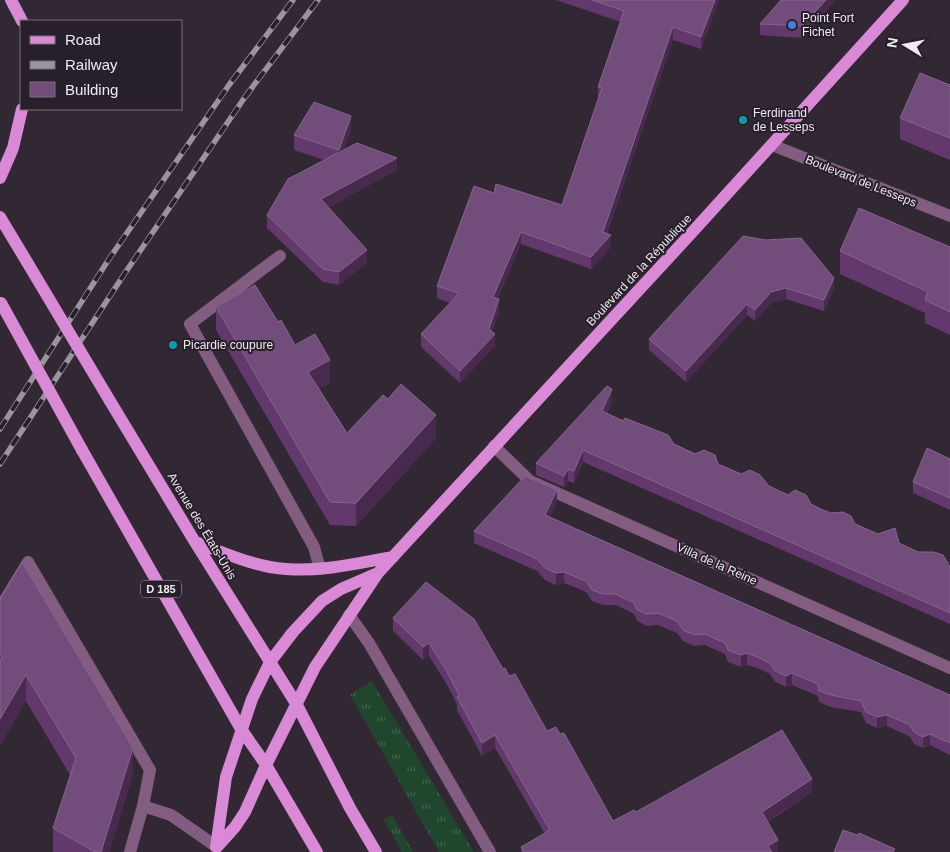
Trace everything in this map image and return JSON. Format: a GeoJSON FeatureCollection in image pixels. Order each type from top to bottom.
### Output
{"type":"FeatureCollection","features":[{"type":"Feature","properties":{"kind":"main road"},"geometry":{"type":"LineString","coordinates":[[11,0],[21,20]]}},
{"type":"Feature","properties":{"kind":"main road","name":"Boulevard de la République"},"geometry":{"type":"LineString","coordinates":[[216,849],[245,812],[266,765],[315,668],[349,614],[378,573],[772,146],[903,0]]}},
{"type":"Feature","properties":{"kind":"main road"},"geometry":{"type":"LineString","coordinates":[[0,178],[13,148],[22,110]]}},
{"type":"Feature","properties":{"kind":"main road","name":"Avenue des États-Unis"},"geometry":{"type":"LineString","coordinates":[[0,217],[194,542],[297,705],[350,808],[376,852]]}},
{"type":"Feature","properties":{"kind":"main road","name":"D 185"},"geometry":{"type":"LineString","coordinates":[[0,303],[241,729],[266,765],[317,852]]}},
{"type":"Feature","properties":{"kind":"main road"},"geometry":{"type":"LineString","coordinates":[[194,542],[250,563],[286,569],[320,569],[393,557]]}},
{"type":"Feature","properties":{"kind":"main road","name":"Boulevard de la République"},"geometry":{"type":"LineString","coordinates":[[216,849],[226,777],[252,699],[270,662],[293,632],[322,601],[340,589],[378,573]]}},
{"type":"Feature","properties":{"kind":"street","name":"Boulevard de Lesseps"},"geometry":{"type":"LineString","coordinates":[[772,146],[950,216]]}},
{"type":"Feature","properties":{"kind":"street"},"geometry":{"type":"LineString","coordinates":[[280,256],[190,324],[314,547],[320,569]]}},
{"type":"Feature","properties":{"kind":"street","name":"Villa de la Reine"},"geometry":{"type":"LineString","coordinates":[[494,446],[530,481],[950,668]]}},
{"type":"Feature","properties":{"kind":"street"},"geometry":{"type":"LineString","coordinates":[[0,608],[28,562],[150,770],[144,806],[130,852]]}},
{"type":"Feature","properties":{"kind":"street"},"geometry":{"type":"LineString","coordinates":[[349,614],[369,643],[490,852]]}},
{"type":"Feature","properties":{"kind":"street"},"geometry":{"type":"LineString","coordinates":[[144,806],[171,815],[216,849]]}},
{"type":"Feature","properties":{"kind":"green space"},"geometry":{"type":"Polygon","coordinates":[[[372,681],[474,852],[439,852],[350,695],[372,681]]]}},
{"type":"Feature","properties":{"kind":"green space"},"geometry":{"type":"Polygon","coordinates":[[[392,815],[413,852],[402,852],[384,820],[392,815]]]}},
{"type":"Feature","properties":{"kind":"building"},"geometry":{"type":"Polygon","coordinates":[[[592,0],[715,0],[701,37],[673,27],[603,232],[611,235],[591,257],[521,232],[493,297],[499,299],[489,329],[495,334],[460,371],[421,334],[459,293],[437,286],[474,186],[494,193],[496,184],[562,205],[602,88],[598,87],[624,11],[592,0]]]}},
{"type":"Feature","properties":{"kind":"building"},"geometry":{"type":"Polygon","coordinates":[[[781,0],[826,0],[802,26],[760,24],[781,0]]]}},
{"type":"Feature","properties":{"kind":"building"},"geometry":{"type":"Polygon","coordinates":[[[920,73],[950,85],[950,138],[900,118],[920,73]]]}},
{"type":"Feature","properties":{"kind":"building"},"geometry":{"type":"Polygon","coordinates":[[[314,102],[351,116],[339,150],[294,135],[314,102]]]}},
{"type":"Feature","properties":{"kind":"building"},"geometry":{"type":"Polygon","coordinates":[[[357,143],[397,158],[321,199],[367,250],[339,272],[323,269],[267,215],[288,179],[357,143]]]}},
{"type":"Feature","properties":{"kind":"building"},"geometry":{"type":"Polygon","coordinates":[[[859,208],[950,247],[950,312],[925,300],[928,292],[840,251],[859,208]]]}},
{"type":"Feature","properties":{"kind":"building"},"geometry":{"type":"Polygon","coordinates":[[[743,236],[765,240],[801,238],[834,278],[824,300],[786,288],[771,292],[755,310],[747,304],[686,371],[649,339],[743,236]]]}},
{"type":"Feature","properties":{"kind":"building"},"geometry":{"type":"Polygon","coordinates":[[[255,285],[278,322],[281,320],[295,345],[315,334],[330,360],[308,372],[347,433],[383,395],[388,399],[401,384],[436,415],[356,503],[330,502],[216,307],[255,285]]]}},
{"type":"Feature","properties":{"kind":"building"},"geometry":{"type":"Polygon","coordinates":[[[607,386],[612,389],[602,411],[623,421],[625,418],[668,435],[674,444],[695,454],[704,450],[715,455],[718,464],[741,474],[750,470],[760,475],[769,486],[788,495],[795,490],[806,495],[811,504],[831,513],[843,512],[851,516],[855,524],[878,534],[895,528],[899,543],[918,552],[934,552],[943,555],[950,566],[950,613],[583,450],[574,471],[568,469],[564,476],[536,463],[607,386]]]}},
{"type":"Feature","properties":{"kind":"building"},"geometry":{"type":"Polygon","coordinates":[[[927,448],[950,459],[950,498],[913,482],[927,448]]]}},
{"type":"Feature","properties":{"kind":"building"},"geometry":{"type":"Polygon","coordinates":[[[525,476],[557,490],[545,515],[950,695],[950,743],[930,734],[923,737],[914,732],[910,725],[887,715],[877,717],[866,712],[861,701],[819,691],[818,684],[792,673],[786,676],[775,671],[770,663],[747,653],[741,655],[728,650],[725,643],[705,634],[694,635],[683,630],[677,621],[658,613],[647,614],[637,610],[634,603],[616,594],[603,594],[592,590],[586,581],[564,572],[556,573],[545,568],[537,559],[474,531],[525,476]]]}},
{"type":"Feature","properties":{"kind":"building"},"geometry":{"type":"Polygon","coordinates":[[[22,562],[133,748],[101,852],[95,852],[53,828],[76,758],[26,675],[0,719],[0,660],[3,659],[0,654],[0,600],[22,562]]]}},
{"type":"Feature","properties":{"kind":"building"},"geometry":{"type":"Polygon","coordinates":[[[426,582],[474,619],[503,669],[505,668],[509,676],[515,674],[547,731],[556,727],[560,734],[564,733],[613,821],[634,810],[636,812],[782,730],[812,779],[762,812],[778,840],[768,846],[772,852],[524,852],[521,847],[550,830],[495,735],[482,743],[457,697],[459,695],[446,670],[429,643],[423,647],[393,618],[426,582]]]}},
{"type":"Feature","properties":{"kind":"building"},"geometry":{"type":"Polygon","coordinates":[[[843,830],[857,835],[859,833],[895,849],[893,852],[834,852],[843,830]]]}},
{"type":"Feature","properties":{"kind":"railway"},"geometry":{"type":"LineString","coordinates":[[0,429],[109,259],[229,85],[293,0]]}},
{"type":"Feature","properties":{"kind":"railway"},"geometry":{"type":"LineString","coordinates":[[0,464],[125,273],[245,97],[318,0]]}},
{"type":"Feature","properties":{"kind":"place","name":"Point Fort Fichet"},"geometry":{"type":"Point","coordinates":[792,25]}},
{"type":"Feature","properties":{"kind":"place","name":"Ferdinand de Lesseps"},"geometry":{"type":"Point","coordinates":[743,120]}},
{"type":"Feature","properties":{"kind":"place","name":"Picardie coupure"},"geometry":{"type":"Point","coordinates":[173,345]}}]}
